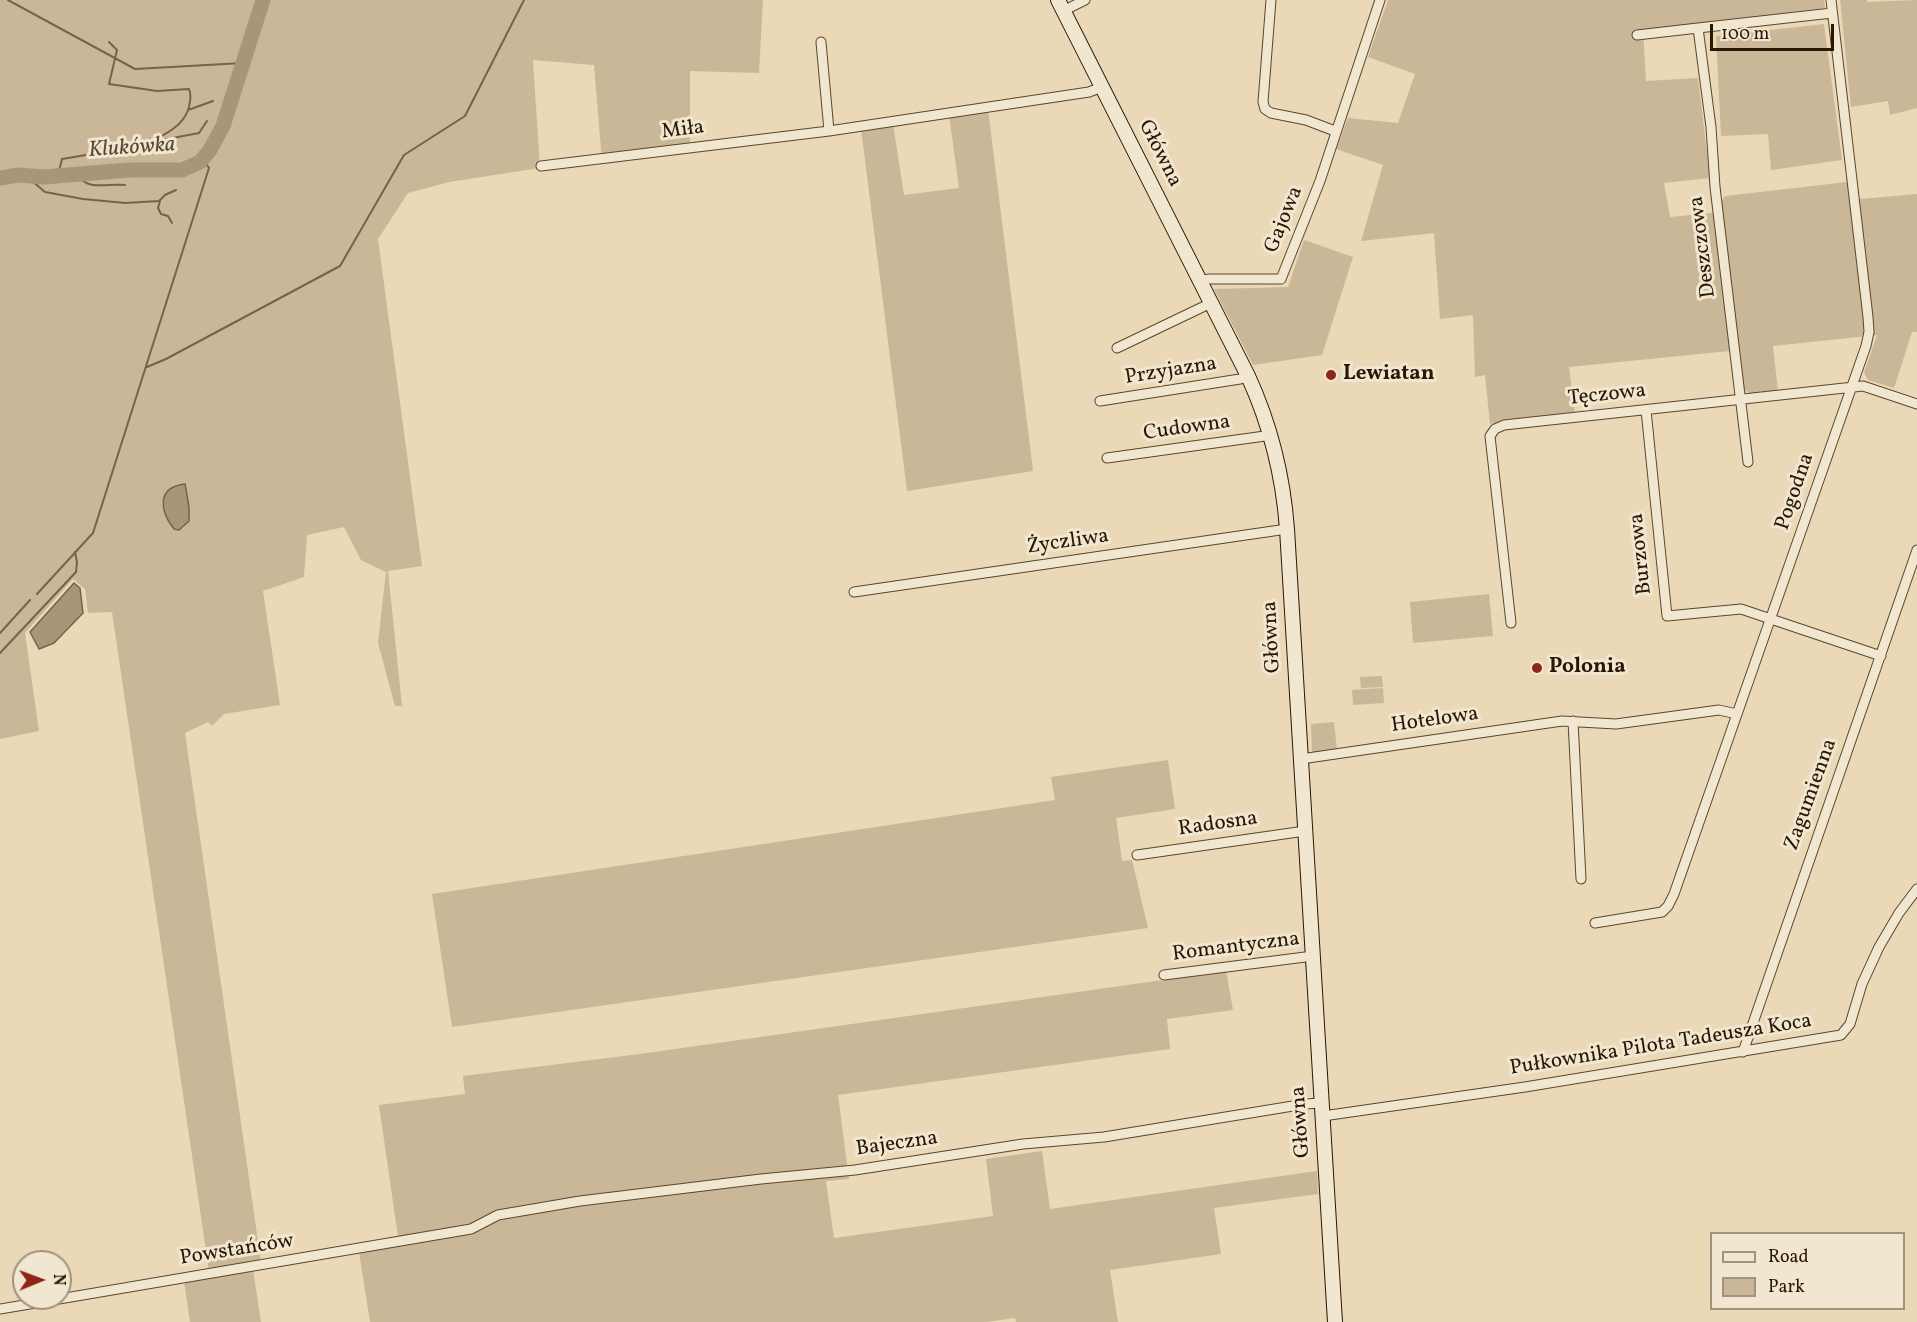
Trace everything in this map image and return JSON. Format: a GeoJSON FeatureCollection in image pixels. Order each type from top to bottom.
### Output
{"type":"FeatureCollection","features":[{"type":"Feature","properties":{"kind":"street"},"geometry":{"type":"LineString","coordinates":[[1061,6],[1085,0]]}},
{"type":"Feature","properties":{"kind":"street"},"geometry":{"type":"LineString","coordinates":[[1271,0],[1263,102],[1265,109],[1271,113],[1306,120],[1335,131]]}},
{"type":"Feature","properties":{"kind":"street","name":"Gajowa"},"geometry":{"type":"LineString","coordinates":[[1201,283],[1208,279],[1281,279],[1320,181],[1380,0]]}},
{"type":"Feature","properties":{"kind":"street","name":"Pogodna"},"geometry":{"type":"LineString","coordinates":[[1595,923],[1654,914],[1662,912],[1668,906],[1866,346],[1869,332],[1868,317],[1831,0]]}},
{"type":"Feature","properties":{"kind":"street","name":"Główna"},"geometry":{"type":"LineString","coordinates":[[1061,6],[1248,376],[1272,435],[1283,486],[1335,1322]]}},
{"type":"Feature","properties":{"kind":"street"},"geometry":{"type":"LineString","coordinates":[[1637,35],[1832,13]]}},
{"type":"Feature","properties":{"kind":"street","name":"Deszczowa"},"geometry":{"type":"LineString","coordinates":[[1698,28],[1748,462]]}},
{"type":"Feature","properties":{"kind":"street"},"geometry":{"type":"LineString","coordinates":[[820,42],[829,131]]}},
{"type":"Feature","properties":{"kind":"street","name":"Miła"},"geometry":{"type":"LineString","coordinates":[[542,166],[829,131],[1089,92],[1102,87]]}},
{"type":"Feature","properties":{"kind":"street"},"geometry":{"type":"LineString","coordinates":[[1118,348],[1210,303]]}},
{"type":"Feature","properties":{"kind":"street","name":"Przyjazna"},"geometry":{"type":"LineString","coordinates":[[1100,401],[1248,376]]}},
{"type":"Feature","properties":{"kind":"street","name":"Tęczowa"},"geometry":{"type":"LineString","coordinates":[[1511,623],[1490,436],[1495,429],[1504,425],[1863,386],[1917,404]]}},
{"type":"Feature","properties":{"kind":"street","name":"Burzowa"},"geometry":{"type":"LineString","coordinates":[[1646,410],[1667,616],[1741,609],[1881,656]]}},
{"type":"Feature","properties":{"kind":"street","name":"Cudowna"},"geometry":{"type":"LineString","coordinates":[[1107,458],[1272,435]]}},
{"type":"Feature","properties":{"kind":"street","name":"Życzliwa"},"geometry":{"type":"LineString","coordinates":[[854,592],[1287,529]]}},
{"type":"Feature","properties":{"kind":"street","name":"Zagumienna"},"geometry":{"type":"LineString","coordinates":[[1743,1052],[1917,550]]}},
{"type":"Feature","properties":{"kind":"street","name":"Hotelowa"},"geometry":{"type":"LineString","coordinates":[[1301,759],[1562,721],[1616,724],[1719,710],[1737,714]]}},
{"type":"Feature","properties":{"kind":"street"},"geometry":{"type":"LineString","coordinates":[[1573,722],[1581,879]]}},
{"type":"Feature","properties":{"kind":"street","name":"Radosna"},"geometry":{"type":"LineString","coordinates":[[1137,855],[1305,831]]}},
{"type":"Feature","properties":{"kind":"street","name":"Pułkownika Pilota Tadeusza Koca"},"geometry":{"type":"LineString","coordinates":[[1322,1110],[1743,1052],[1835,1036],[1846,1030],[1862,984],[1879,947],[1899,913],[1917,889]]}},
{"type":"Feature","properties":{"kind":"street","name":"Romantyczna"},"geometry":{"type":"LineString","coordinates":[[1164,975],[1313,956]]}},
{"type":"Feature","properties":{"kind":"street","name":"Bajeczna"},"geometry":{"type":"LineString","coordinates":[[478,1225],[498,1215],[580,1201],[855,1170],[1034,1143],[1104,1137],[1305,1104],[1322,1110]]}},
{"type":"Feature","properties":{"kind":"street","name":"Powstańców"},"geometry":{"type":"LineString","coordinates":[[0,1309],[398,1242],[471,1229],[478,1225]]}},
{"type":"Feature","properties":{"kind":"green space"},"geometry":{"type":"Polygon","coordinates":[[[0,0],[763,0],[759,73],[690,71],[690,151],[602,161],[594,65],[533,60],[540,168],[449,182],[408,193],[378,239],[422,566],[388,571],[402,706],[395,706],[378,643],[386,572],[361,560],[344,527],[307,535],[304,577],[263,591],[280,705],[224,714],[212,726],[208,722],[185,733],[261,1262],[209,1271],[112,612],[88,613],[85,589],[73,579],[25,633],[39,731],[0,739],[0,0]]]}},
{"type":"Feature","properties":{"kind":"green space"},"geometry":{"type":"Polygon","coordinates":[[[1388,0],[1824,0],[1825,8],[1643,30],[1646,81],[1698,78],[1710,178],[1664,183],[1670,217],[1713,213],[1725,196],[1847,182],[1849,200],[1917,194],[1917,332],[1912,332],[1894,388],[1868,380],[1864,373],[1877,335],[1773,346],[1778,391],[1750,394],[1744,389],[1740,350],[1569,367],[1575,414],[1490,424],[1485,375],[1475,377],[1473,315],[1440,319],[1434,233],[1361,241],[1383,165],[1336,149],[1348,118],[1398,123],[1415,74],[1368,57],[1388,0]]]}},
{"type":"Feature","properties":{"kind":"green space"},"geometry":{"type":"Polygon","coordinates":[[[1840,0],[1867,0],[1867,2],[1917,0],[1917,108],[1890,115],[1888,101],[1851,107],[1840,0]]]}},
{"type":"Feature","properties":{"kind":"green space"},"geometry":{"type":"Polygon","coordinates":[[[1824,24],[1842,160],[1771,170],[1768,134],[1721,136],[1716,36],[1824,24]]]}},
{"type":"Feature","properties":{"kind":"green space"},"geometry":{"type":"Polygon","coordinates":[[[988,109],[1033,471],[907,491],[861,129],[893,124],[904,195],[959,188],[949,115],[988,109]]]}},
{"type":"Feature","properties":{"kind":"green space"},"geometry":{"type":"Polygon","coordinates":[[[1304,240],[1353,257],[1322,355],[1253,365],[1214,289],[1288,287],[1304,240]]]}},
{"type":"Feature","properties":{"kind":"green space"},"geometry":{"type":"Polygon","coordinates":[[[1489,594],[1493,636],[1413,643],[1410,602],[1489,594]]]}},
{"type":"Feature","properties":{"kind":"green space"},"geometry":{"type":"Polygon","coordinates":[[[1382,676],[1383,687],[1361,688],[1360,677],[1382,676]]]}},
{"type":"Feature","properties":{"kind":"green space"},"geometry":{"type":"Polygon","coordinates":[[[1383,688],[1384,703],[1353,705],[1352,690],[1383,688]]]}},
{"type":"Feature","properties":{"kind":"green space"},"geometry":{"type":"Polygon","coordinates":[[[1334,722],[1337,750],[1312,753],[1311,724],[1334,722]]]}},
{"type":"Feature","properties":{"kind":"green space"},"geometry":{"type":"Polygon","coordinates":[[[1168,760],[1175,809],[1116,818],[1122,861],[1132,860],[1148,928],[452,1027],[432,894],[1055,800],[1051,777],[1168,760]]]}},
{"type":"Feature","properties":{"kind":"green space"},"geometry":{"type":"Polygon","coordinates":[[[1226,971],[1233,1010],[1167,1019],[1170,1049],[838,1095],[849,1179],[826,1181],[834,1238],[993,1216],[986,1159],[1042,1151],[1050,1209],[1317,1171],[1318,1194],[1214,1208],[1221,1254],[1110,1270],[1118,1322],[1016,1322],[1015,1318],[986,1322],[370,1322],[359,1252],[399,1244],[379,1105],[465,1094],[463,1076],[640,1054],[1226,971]]]}},
{"type":"Feature","properties":{"kind":"green space"},"geometry":{"type":"Polygon","coordinates":[[[253,1270],[261,1322],[190,1322],[184,1281],[253,1270]]]}},
{"type":"Feature","properties":{"kind":"shaded area"},"geometry":{"type":"Polygon","coordinates":[[[185,484],[189,521],[179,530],[174,529],[169,522],[163,500],[169,490],[185,484]]]}},
{"type":"Feature","properties":{"kind":"shaded area"},"geometry":{"type":"Polygon","coordinates":[[[74,583],[80,588],[83,613],[54,643],[39,649],[30,632],[74,583]]]}},
{"type":"Feature","properties":{"kind":"waterway"},"geometry":{"type":"LineString","coordinates":[[8,0],[135,69],[243,63]]}},
{"type":"Feature","properties":{"kind":"waterway","name":"Klukówka"},"geometry":{"type":"LineString","coordinates":[[0,178],[18,175],[44,177],[129,170],[182,170],[200,162],[210,150],[223,126],[263,0]]}},
{"type":"Feature","properties":{"kind":"waterway"},"geometry":{"type":"LineString","coordinates":[[147,367],[340,266],[404,155],[465,116],[524,0]]}},
{"type":"Feature","properties":{"kind":"waterway"},"geometry":{"type":"LineString","coordinates":[[109,42],[117,50],[109,84],[157,91],[189,89],[190,94],[189,107],[185,116],[172,130],[144,143],[126,148]]}},
{"type":"Feature","properties":{"kind":"waterway"},"geometry":{"type":"LineString","coordinates":[[188,110],[213,101]]}},
{"type":"Feature","properties":{"kind":"waterway"},"geometry":{"type":"LineString","coordinates":[[157,139],[199,133],[207,121]]}},
{"type":"Feature","properties":{"kind":"waterway"},"geometry":{"type":"LineString","coordinates":[[58,175],[62,159],[116,150]]}},
{"type":"Feature","properties":{"kind":"waterway"},"geometry":{"type":"LineString","coordinates":[[37,594],[93,533],[209,168],[203,159]]}},
{"type":"Feature","properties":{"kind":"waterway"},"geometry":{"type":"LineString","coordinates":[[77,173],[81,179],[91,185],[125,185]]}},
{"type":"Feature","properties":{"kind":"waterway"},"geometry":{"type":"LineString","coordinates":[[25,175],[45,192],[83,199],[125,203],[159,201],[176,190]]}},
{"type":"Feature","properties":{"kind":"waterway"},"geometry":{"type":"LineString","coordinates":[[160,201],[158,208],[161,214],[168,216],[172,223]]}},
{"type":"Feature","properties":{"kind":"waterway"},"geometry":{"type":"LineString","coordinates":[[0,653],[76,572],[75,552]]}},
{"type":"Feature","properties":{"kind":"waterway"},"geometry":{"type":"LineString","coordinates":[[0,633],[30,600]]}},
{"type":"Feature","properties":{"kind":"place","name":"Lewiatan"},"geometry":{"type":"Point","coordinates":[1331,375]}},
{"type":"Feature","properties":{"kind":"place","name":"Polonia"},"geometry":{"type":"Point","coordinates":[1537,668]}}]}
